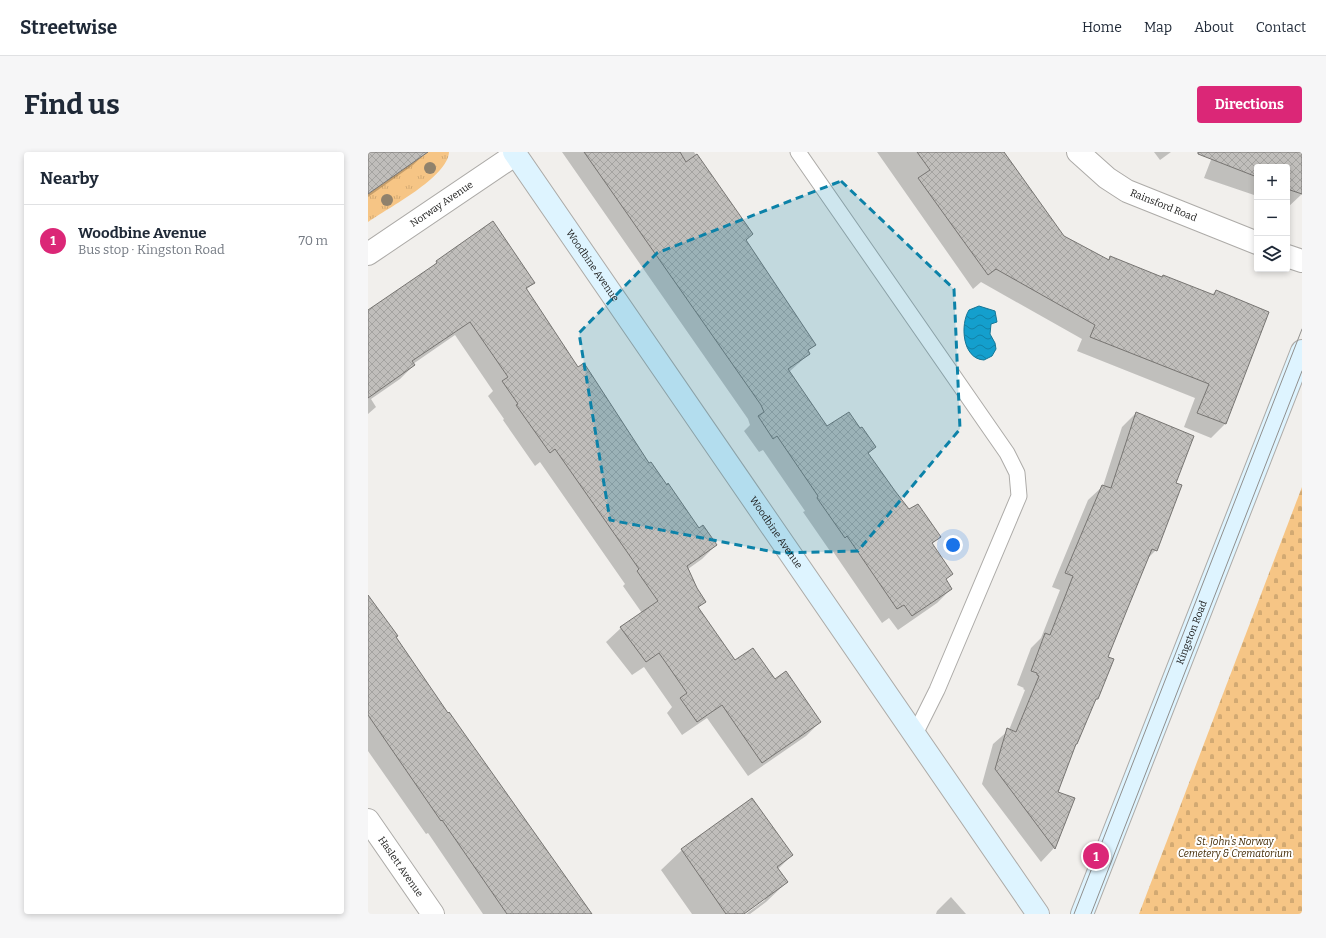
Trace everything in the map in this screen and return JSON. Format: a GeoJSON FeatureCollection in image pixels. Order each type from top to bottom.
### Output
{"type":"FeatureCollection","features":[{"type":"Feature","properties":{"kind":"main road","name":"Woodbine Avenue"},"geometry":{"type":"LineString","coordinates":[[515,153],[1038,914]]}},
{"type":"Feature","properties":{"kind":"main road","name":"Kingston Road"},"geometry":{"type":"LineString","coordinates":[[1082,914],[1296,381],[1302,351]]}},
{"type":"Feature","properties":{"kind":"street","name":"Rainsford Road"},"geometry":{"type":"LineString","coordinates":[[1078,152],[1107,178],[1127,191],[1254,243]]}},
{"type":"Feature","properties":{"kind":"street","name":"Norway Avenue"},"geometry":{"type":"LineString","coordinates":[[368,254],[515,153]]}},
{"type":"Feature","properties":{"kind":"street"},"geometry":{"type":"LineString","coordinates":[[1290,257],[1302,261]]}},
{"type":"Feature","properties":{"kind":"street","name":"Haslett Avenue"},"geometry":{"type":"LineString","coordinates":[[368,820],[433,914]]}},
{"type":"Feature","properties":{"kind":"lane"},"geometry":{"type":"LineString","coordinates":[[798,152],[1007,453],[1017,473],[1019,496],[937,690],[915,734]]}},
{"type":"Feature","properties":{"kind":"highlighted area"},"geometry":{"type":"Polygon","coordinates":[[[841,181],[954,289],[960,429],[858,551],[779,553],[610,520],[579,333],[657,253],[841,181]]]}},
{"type":"Feature","properties":{"kind":"green space"},"geometry":{"type":"Polygon","coordinates":[[[428,152],[449,152],[446,162],[439,172],[416,191],[368,222],[368,194],[428,152]]]}},
{"type":"Feature","properties":{"kind":"green space","name":"St. John's Norway Cemetery & Crematorium"},"geometry":{"type":"Polygon","coordinates":[[[1302,487],[1302,914],[1139,914],[1302,487]]]}},
{"type":"Feature","properties":{"kind":"water"},"geometry":{"type":"Polygon","coordinates":[[[979,306],[995,311],[997,322],[991,324],[990,334],[995,343],[996,349],[992,356],[984,360],[971,354],[967,347],[964,332],[964,324],[969,310],[979,306]]]}},
{"type":"Feature","properties":{"kind":"building"},"geometry":{"type":"Polygon","coordinates":[[[368,152],[428,152],[368,194],[368,152]]]}},
{"type":"Feature","properties":{"kind":"building"},"geometry":{"type":"Polygon","coordinates":[[[584,152],[680,152],[686,162],[697,154],[753,234],[746,240],[816,345],[808,350],[810,354],[788,369],[827,426],[849,412],[860,428],[862,427],[876,447],[868,453],[895,491],[909,509],[918,504],[941,537],[932,543],[953,574],[946,579],[952,589],[912,616],[904,605],[897,609],[847,536],[845,538],[817,498],[818,496],[777,436],[773,439],[758,416],[764,412],[761,405],[584,152]]]}},
{"type":"Feature","properties":{"kind":"building"},"geometry":{"type":"Polygon","coordinates":[[[917,152],[1004,152],[1064,236],[1109,260],[1110,256],[1162,277],[1163,275],[1214,295],[1216,290],[1269,312],[1226,424],[1197,413],[1209,384],[1090,337],[1095,325],[996,269],[988,275],[918,178],[930,170],[917,152]]]}},
{"type":"Feature","properties":{"kind":"building"},"geometry":{"type":"Polygon","coordinates":[[[1198,152],[1302,152],[1302,194],[1290,190],[1290,164],[1254,164],[1254,176],[1198,154],[1198,152]]]}},
{"type":"Feature","properties":{"kind":"building"},"geometry":{"type":"Polygon","coordinates":[[[493,221],[535,283],[526,288],[578,367],[584,363],[649,463],[651,462],[667,485],[668,483],[699,528],[703,525],[717,545],[687,566],[697,588],[706,602],[698,607],[735,660],[753,648],[775,679],[786,671],[821,722],[762,763],[722,705],[697,722],[680,698],[687,693],[659,653],[646,662],[620,627],[658,601],[637,571],[639,569],[555,449],[550,453],[516,405],[518,404],[502,381],[508,377],[470,322],[412,361],[415,365],[368,398],[368,310],[437,263],[436,261],[493,221]]]}},
{"type":"Feature","properties":{"kind":"building"},"geometry":{"type":"Polygon","coordinates":[[[1136,412],[1194,436],[1176,483],[1182,485],[1157,551],[1152,549],[1108,657],[1114,659],[1098,699],[1096,699],[1076,744],[1058,792],[1075,798],[1055,849],[995,769],[1007,728],[1016,732],[1039,676],[1037,673],[1031,671],[1045,633],[1050,635],[1073,576],[1065,573],[1102,485],[1111,488],[1136,412]]]}},
{"type":"Feature","properties":{"kind":"building"},"geometry":{"type":"Polygon","coordinates":[[[368,595],[398,636],[396,637],[448,713],[449,712],[592,914],[507,914],[442,820],[441,821],[368,715],[368,595]]]}},
{"type":"Feature","properties":{"kind":"building"},"geometry":{"type":"Polygon","coordinates":[[[752,798],[793,855],[777,867],[788,882],[744,914],[726,914],[681,849],[752,798]]]}},
{"type":"Feature","properties":{"kind":"tram line"},"geometry":{"type":"LineString","coordinates":[[1074,914],[1302,329]]}},
{"type":"Feature","properties":{"kind":"tram line"},"geometry":{"type":"LineString","coordinates":[[1091,914],[1302,371]]}},
{"type":"Feature","properties":{"kind":"place","name":"Woodbine Avenue"},"geometry":{"type":"Point","coordinates":[1096,856]}}]}
